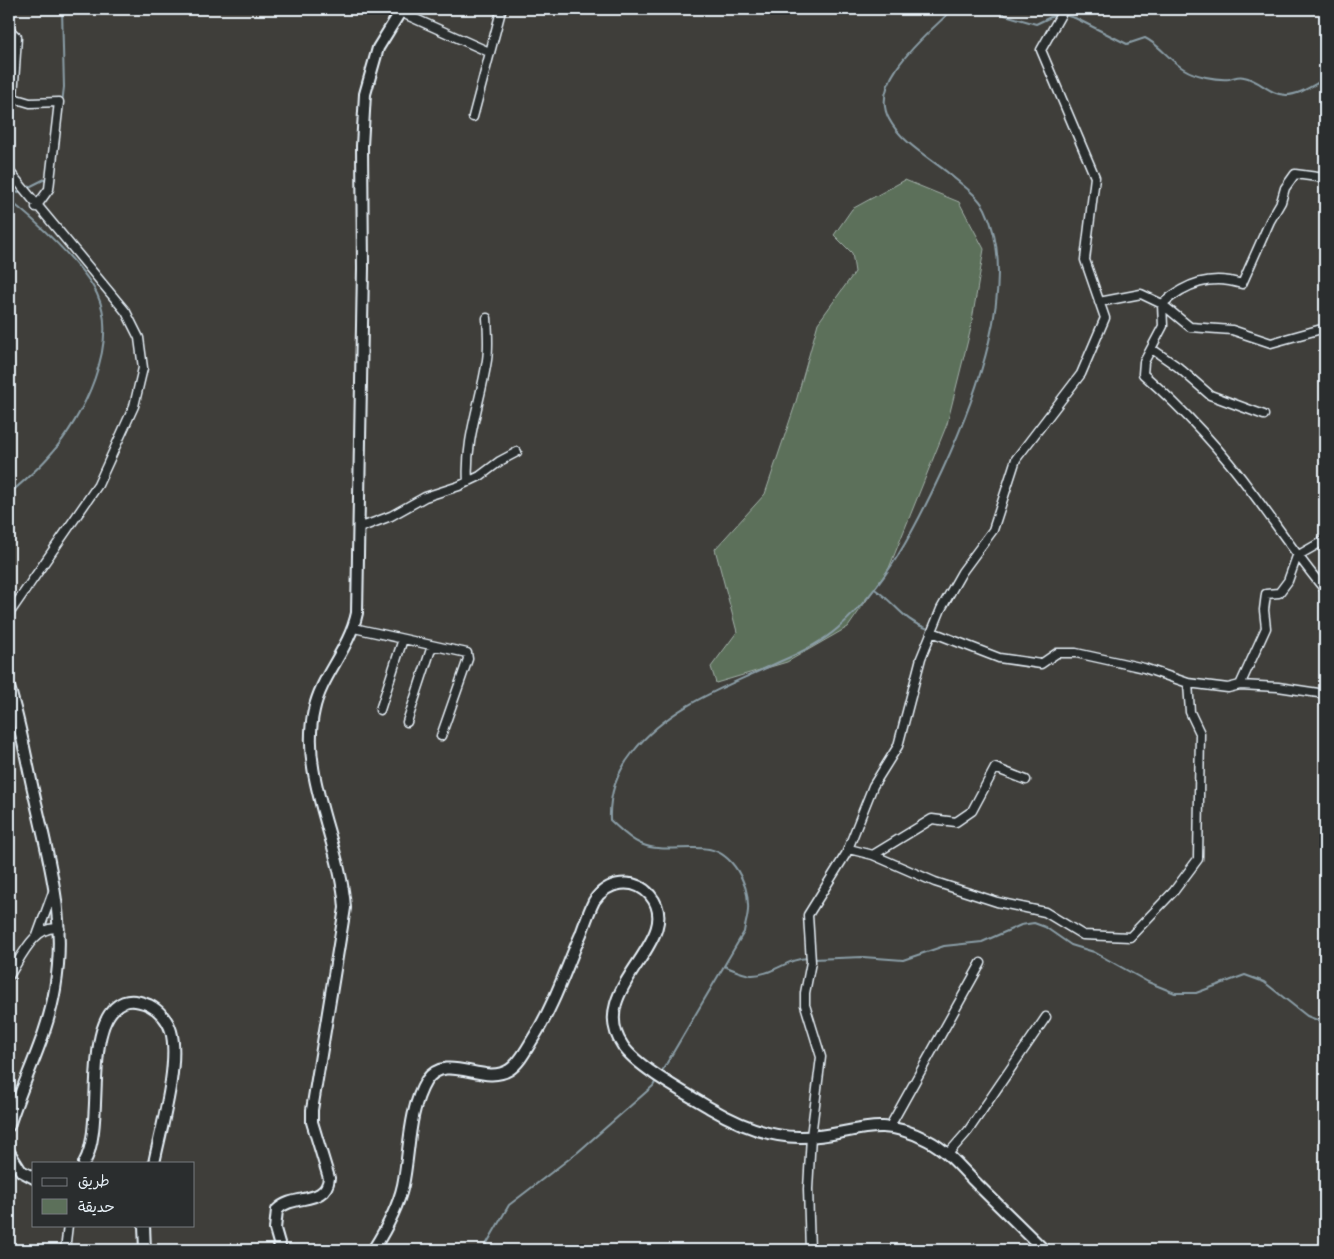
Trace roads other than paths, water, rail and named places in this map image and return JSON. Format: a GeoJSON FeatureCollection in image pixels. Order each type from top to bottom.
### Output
{"type":"FeatureCollection","features":[{"type":"Feature","properties":{"kind":"street"},"geometry":{"type":"LineString","coordinates":[[810,1250],[808,1189],[811,1136],[821,1057],[805,1005],[805,993],[811,962],[808,915],[849,848],[874,786],[898,746],[921,658],[941,609],[962,572],[993,530],[1016,458],[1081,374],[1104,318],[1085,260],[1094,177],[1041,50],[1064,9]]}},
{"type":"Feature","properties":{"kind":"street"},"geometry":{"type":"LineString","coordinates":[[280,1250],[275,1229],[277,1210],[289,1202],[316,1197],[324,1192],[328,1186],[328,1172],[312,1122],[312,1110],[345,908],[341,876],[315,774],[311,743],[312,723],[318,696],[354,628],[358,599],[362,146],[365,94],[378,48],[401,10],[488,52]]}},
{"type":"Feature","properties":{"kind":"street"},"geometry":{"type":"LineString","coordinates":[[473,117],[488,52],[501,11]]}},
{"type":"Feature","properties":{"kind":"street"},"geometry":{"type":"LineString","coordinates":[[9,30],[17,37],[12,98],[30,103],[59,102],[49,189],[36,207]]}},
{"type":"Feature","properties":{"kind":"street"},"geometry":{"type":"LineString","coordinates":[[9,171],[36,207],[126,312],[139,338],[143,368],[134,406],[98,484],[9,614]]}},
{"type":"Feature","properties":{"kind":"street"},"geometry":{"type":"LineString","coordinates":[[1162,304],[1179,289],[1206,280],[1242,284],[1270,221],[1282,202],[1285,188],[1295,174],[1325,178]]}},
{"type":"Feature","properties":{"kind":"street"},"geometry":{"type":"LineString","coordinates":[[1099,302],[1141,294],[1162,304],[1190,327],[1232,330],[1271,342],[1325,328]]}},
{"type":"Feature","properties":{"kind":"street"},"geometry":{"type":"LineString","coordinates":[[1162,304],[1163,326],[1144,362],[1144,374],[1173,401],[1241,479],[1297,556],[1325,590]]}},
{"type":"Feature","properties":{"kind":"street"},"geometry":{"type":"LineString","coordinates":[[468,482],[470,442],[487,358],[487,318]]}},
{"type":"Feature","properties":{"kind":"street"},"geometry":{"type":"LineString","coordinates":[[1152,349],[1178,367],[1210,395],[1264,415]]}},
{"type":"Feature","properties":{"kind":"street"},"geometry":{"type":"LineString","coordinates":[[359,528],[391,516],[425,497],[468,482],[517,452]]}},
{"type":"Feature","properties":{"kind":"street"},"geometry":{"type":"LineString","coordinates":[[1240,685],[1266,628],[1264,610],[1266,594],[1279,593],[1288,580],[1297,556],[1325,540]]}},
{"type":"Feature","properties":{"kind":"street"},"geometry":{"type":"LineString","coordinates":[[354,628],[464,652],[468,656],[441,736]]}},
{"type":"Feature","properties":{"kind":"street"},"geometry":{"type":"LineString","coordinates":[[932,632],[971,645],[999,658],[1041,664],[1057,653],[1076,652],[1144,668],[1188,682],[1228,688],[1240,685],[1278,687],[1325,694]]}},
{"type":"Feature","properties":{"kind":"street"},"geometry":{"type":"LineString","coordinates":[[380,710],[403,640]]}},
{"type":"Feature","properties":{"kind":"street"},"geometry":{"type":"LineString","coordinates":[[408,722],[432,646]]}},
{"type":"Feature","properties":{"kind":"street"},"geometry":{"type":"LineString","coordinates":[[849,848],[872,855],[935,882],[997,902],[1045,912],[1083,935],[1130,937],[1174,891],[1198,859],[1200,733],[1190,712],[1188,682]]}},
{"type":"Feature","properties":{"kind":"street"},"geometry":{"type":"LineString","coordinates":[[9,687],[54,884],[60,929],[57,972],[51,1009],[35,1061],[9,1126]]}},
{"type":"Feature","properties":{"kind":"street"},"geometry":{"type":"LineString","coordinates":[[872,855],[932,819],[956,822],[972,811],[995,768],[1026,780]]}},
{"type":"Feature","properties":{"kind":"street"},"geometry":{"type":"LineString","coordinates":[[373,1250],[398,1202],[417,1103],[427,1080],[433,1073],[441,1069],[449,1068],[498,1074],[514,1066],[547,1013],[595,899],[612,885],[623,883],[635,885],[651,896],[660,917],[655,934],[618,995],[614,1014],[616,1030],[622,1046],[670,1083],[734,1122],[785,1137],[811,1136],[867,1126],[889,1128],[929,1140],[947,1155],[1044,1250]]}},
{"type":"Feature","properties":{"kind":"street"},"geometry":{"type":"LineString","coordinates":[[9,976],[38,933],[48,908],[54,884]]}},
{"type":"Feature","properties":{"kind":"street"},"geometry":{"type":"LineString","coordinates":[[38,933],[50,927],[60,929]]}},
{"type":"Feature","properties":{"kind":"street"},"geometry":{"type":"LineString","coordinates":[[889,1128],[981,963]]}},
{"type":"Feature","properties":{"kind":"street"},"geometry":{"type":"LineString","coordinates":[[84,1162],[92,1144],[98,1052],[103,1026],[116,1007],[125,1001],[136,1001],[154,1008],[165,1018],[171,1030],[172,1063],[154,1162]]}},
{"type":"Feature","properties":{"kind":"street"},"geometry":{"type":"LineString","coordinates":[[947,1155],[968,1131],[1046,1017]]}},
{"type":"Feature","properties":{"kind":"street"},"geometry":{"type":"LineString","coordinates":[[9,1152],[21,1171],[32,1177]]}},
{"type":"Feature","properties":{"kind":"street"},"geometry":{"type":"LineString","coordinates":[[64,1250],[68,1226]]}},
{"type":"Feature","properties":{"kind":"street"},"geometry":{"type":"LineString","coordinates":[[144,1226],[146,1250]]}},
{"type":"Feature","properties":{"kind":"waterway"},"geometry":{"type":"LineString","coordinates":[[62,9],[64,87],[62,104]]}},
{"type":"Feature","properties":{"kind":"waterway"},"geometry":{"type":"LineString","coordinates":[[661,1073],[744,932],[748,912],[747,896],[742,879],[732,863],[718,852],[701,848],[649,847],[625,834],[610,820],[611,802],[618,776],[627,760],[648,736],[681,709],[817,643],[838,628],[871,594],[898,556],[942,471],[967,411],[989,342],[996,306],[998,271],[995,238],[985,209],[968,189],[900,135],[889,119],[885,104],[887,89],[893,74],[916,45],[953,9]]}},
{"type":"Feature","properties":{"kind":"waterway"},"geometry":{"type":"LineString","coordinates":[[997,9],[1005,15],[1036,24],[1057,14]]}},
{"type":"Feature","properties":{"kind":"waterway"},"geometry":{"type":"LineString","coordinates":[[1064,15],[1075,18],[1127,44],[1145,38],[1179,65],[1200,76],[1224,79],[1242,76],[1255,81],[1275,93],[1286,95],[1301,92],[1325,79]]}},
{"type":"Feature","properties":{"kind":"waterway"},"geometry":{"type":"LineString","coordinates":[[57,156],[60,126]]}},
{"type":"Feature","properties":{"kind":"waterway"},"geometry":{"type":"LineString","coordinates":[[27,188],[47,178]]}},
{"type":"Feature","properties":{"kind":"waterway"},"geometry":{"type":"LineString","coordinates":[[9,196],[23,190]]}},
{"type":"Feature","properties":{"kind":"waterway"},"geometry":{"type":"LineString","coordinates":[[9,200],[58,244],[91,283],[103,313],[104,335],[95,379],[74,421],[45,460],[9,494]]}},
{"type":"Feature","properties":{"kind":"waterway"},"geometry":{"type":"LineString","coordinates":[[876,590],[912,621],[926,628]]}},
{"type":"Feature","properties":{"kind":"waterway"},"geometry":{"type":"LineString","coordinates":[[813,959],[863,957],[903,960],[944,946],[982,942],[1021,925],[1034,923],[1045,927],[1071,945],[1094,952],[1148,982],[1175,993],[1196,993],[1245,975],[1264,982],[1307,1016],[1325,1023]]}},
{"type":"Feature","properties":{"kind":"waterway"},"geometry":{"type":"LineString","coordinates":[[724,966],[744,974],[758,975],[793,961],[808,958]]}},
{"type":"Feature","properties":{"kind":"waterway"},"geometry":{"type":"LineString","coordinates":[[483,1250],[509,1205],[578,1152],[653,1086],[657,1079]]}}]}
